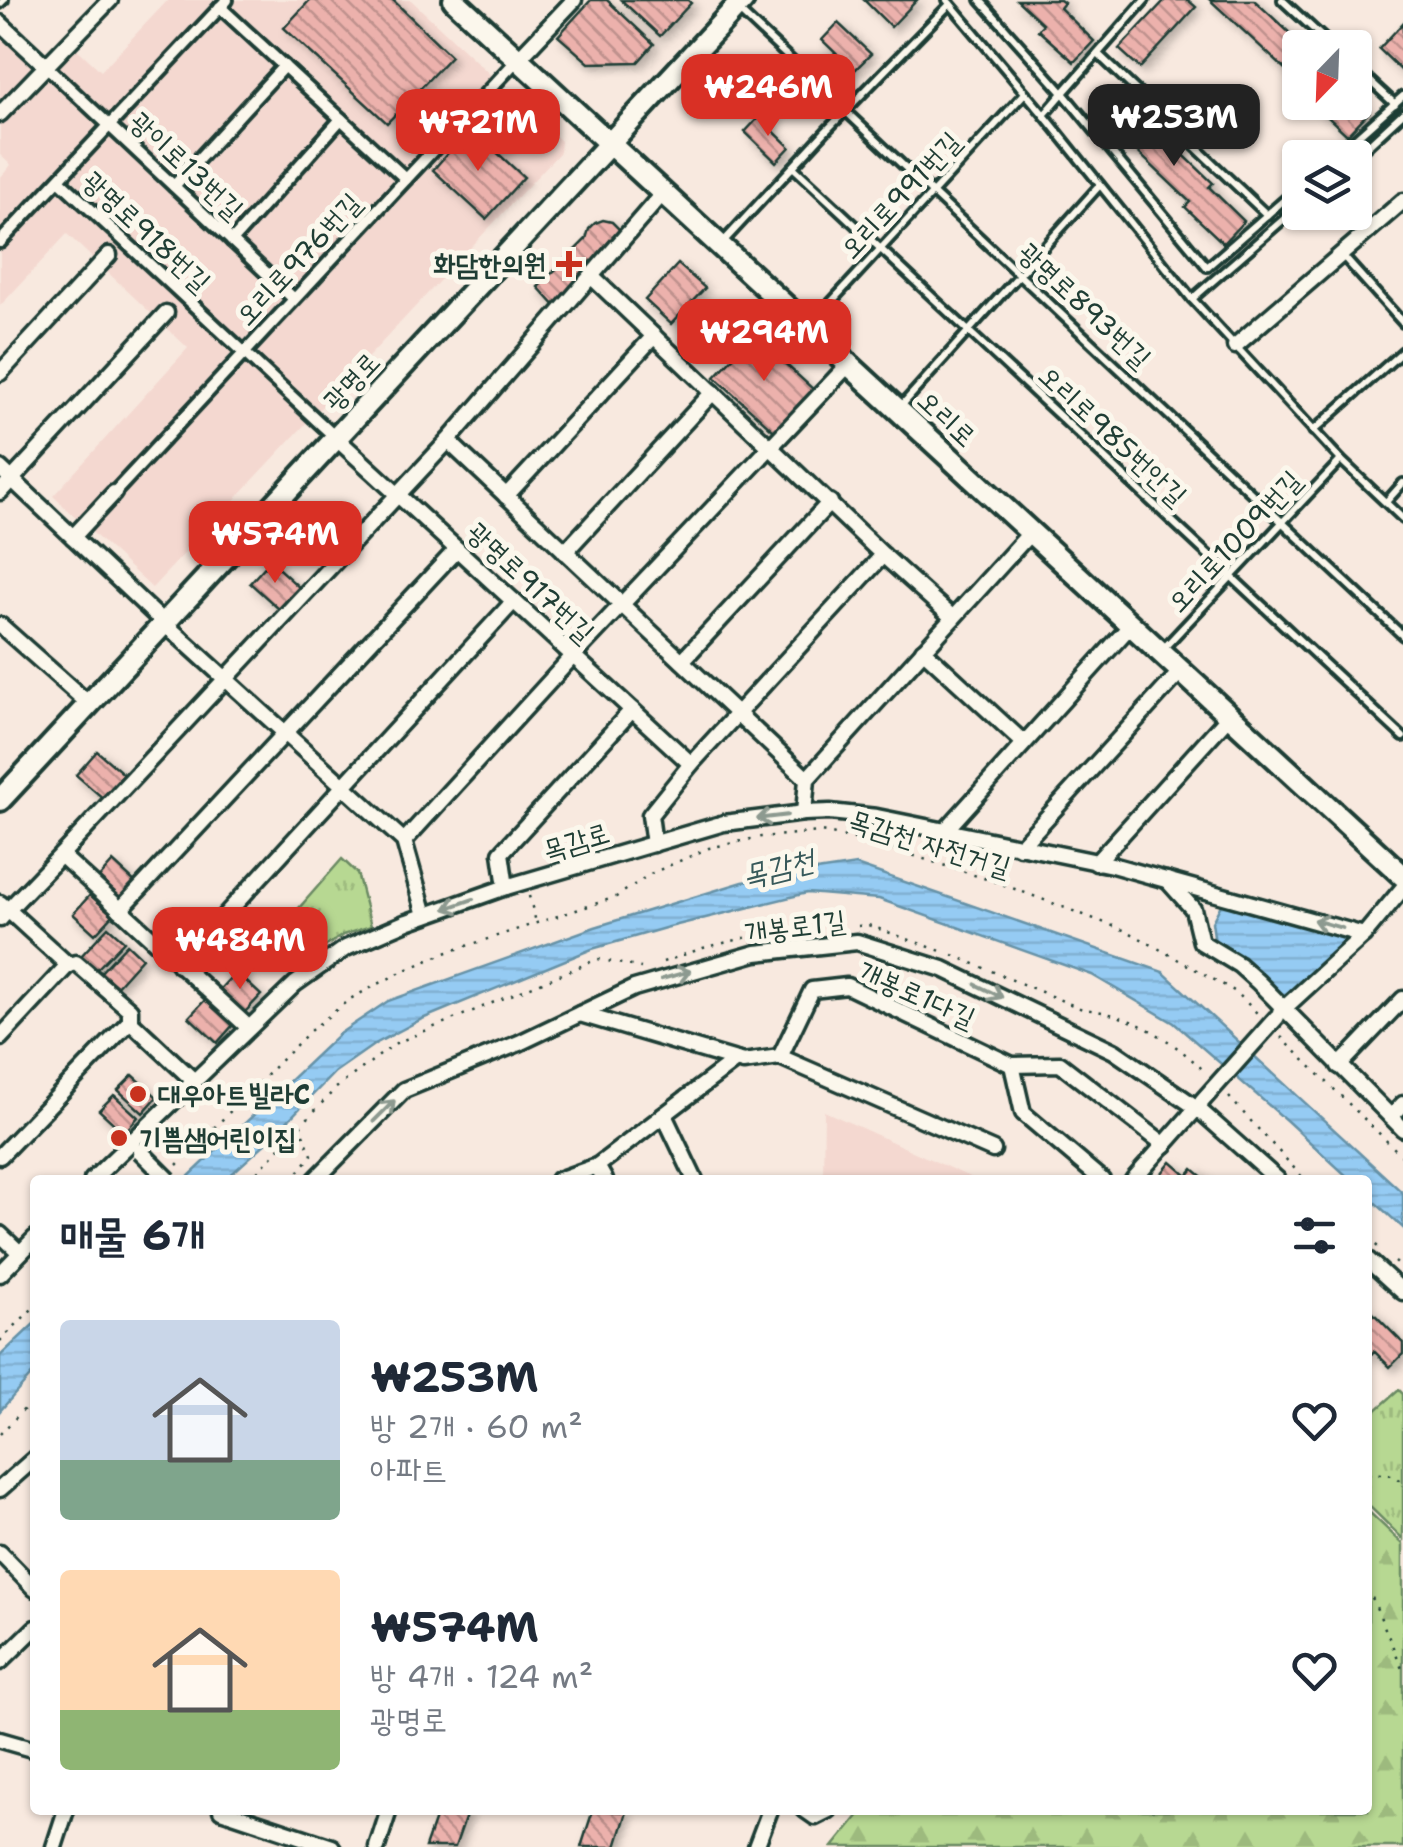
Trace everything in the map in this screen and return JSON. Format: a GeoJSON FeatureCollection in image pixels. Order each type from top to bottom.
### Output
{"type":"FeatureCollection","features":[{"type":"Feature","properties":{"kind":"main road","name":"오리로"},"geometry":{"type":"LineString","coordinates":[[454,0],[1403,876]]}},
{"type":"Feature","properties":{"kind":"main road","name":"광명로"},"geometry":{"type":"LineString","coordinates":[[0,800],[740,4]]}},
{"type":"Feature","properties":{"kind":"street"},"geometry":{"type":"LineString","coordinates":[[0,114],[110,0]]}},
{"type":"Feature","properties":{"kind":"street"},"geometry":{"type":"LineString","coordinates":[[518,59],[574,0]]}},
{"type":"Feature","properties":{"kind":"street"},"geometry":{"type":"LineString","coordinates":[[0,242],[224,4],[284,66],[406,179]]}},
{"type":"Feature","properties":{"kind":"street","name":"광이로13번길"},"geometry":{"type":"LineString","coordinates":[[0,23],[294,300]]}},
{"type":"Feature","properties":{"kind":"street","name":"오리로976번길"},"geometry":{"type":"LineString","coordinates":[[114,493],[518,59]]}},
{"type":"Feature","properties":{"kind":"street"},"geometry":{"type":"LineString","coordinates":[[174,186],[284,66]]}},
{"type":"Feature","properties":{"kind":"street"},"geometry":{"type":"LineString","coordinates":[[232,241],[341,120]]}},
{"type":"Feature","properties":{"kind":"street","name":"광명로918번길"},"geometry":{"type":"LineString","coordinates":[[58,180],[336,438]]}},
{"type":"Feature","properties":{"kind":"street"},"geometry":{"type":"LineString","coordinates":[[68,965],[3,911],[60,856],[448,440],[663,193]]}},
{"type":"Feature","properties":{"kind":"street"},"geometry":{"type":"LineString","coordinates":[[1235,346],[1403,202]]}},
{"type":"Feature","properties":{"kind":"street"},"geometry":{"type":"LineString","coordinates":[[0,373],[124,240]]}},
{"type":"Feature","properties":{"kind":"street"},"geometry":{"type":"LineString","coordinates":[[592,277],[953,618]]}},
{"type":"Feature","properties":{"kind":"street"},"geometry":{"type":"LineString","coordinates":[[0,492],[6,474],[183,295]]}},
{"type":"Feature","properties":{"kind":"street"},"geometry":{"type":"LineString","coordinates":[[506,496],[654,336]]}},
{"type":"Feature","properties":{"kind":"street"},"geometry":{"type":"LineString","coordinates":[[404,840],[849,364]]}},
{"type":"Feature","properties":{"kind":"street"},"geometry":{"type":"LineString","coordinates":[[566,552],[713,392]]}},
{"type":"Feature","properties":{"kind":"street","name":"광명로917번길"},"geometry":{"type":"LineString","coordinates":[[336,438],[691,764]]}},
{"type":"Feature","properties":{"kind":"street"},"geometry":{"type":"LineString","coordinates":[[448,440],[807,779]]}},
{"type":"Feature","properties":{"kind":"street"},"geometry":{"type":"LineString","coordinates":[[6,474],[404,840],[426,916]]}},
{"type":"Feature","properties":{"kind":"street"},"geometry":{"type":"LineString","coordinates":[[73,537],[114,493]]}},
{"type":"Feature","properties":{"kind":"street"},"geometry":{"type":"LineString","coordinates":[[682,661],[830,502]]}},
{"type":"Feature","properties":{"kind":"street"},"geometry":{"type":"LineString","coordinates":[[804,812],[807,779],[1031,532]]}},
{"type":"Feature","properties":{"kind":"street"},"geometry":{"type":"LineString","coordinates":[[120,910],[458,549]]}},
{"type":"Feature","properties":{"kind":"street"},"geometry":{"type":"LineString","coordinates":[[654,844],[650,815],[691,764],[883,554]]}},
{"type":"Feature","properties":{"kind":"street"},"geometry":{"type":"LineString","coordinates":[[180,965],[514,600]]}},
{"type":"Feature","properties":{"kind":"street"},"geometry":{"type":"LineString","coordinates":[[0,624],[89,704]]}},
{"type":"Feature","properties":{"kind":"street"},"geometry":{"type":"LineString","coordinates":[[944,832],[1131,625]]}},
{"type":"Feature","properties":{"kind":"street"},"geometry":{"type":"LineString","coordinates":[[924,650],[1024,743]]}},
{"type":"Feature","properties":{"kind":"street"},"geometry":{"type":"LineString","coordinates":[[1020,847],[1181,671]]}},
{"type":"Feature","properties":{"kind":"street"},"geometry":{"type":"LineString","coordinates":[[506,887],[500,853],[632,710]]}},
{"type":"Feature","properties":{"kind":"street"},"geometry":{"type":"LineString","coordinates":[[1096,863],[1229,716]]}},
{"type":"Feature","properties":{"kind":"street","name":"목감로"},"geometry":{"type":"LineString","coordinates":[[98,1175],[135,1146],[193,1080],[295,984],[346,948],[506,887],[724,823],[804,812],[876,817],[1166,879],[1364,934]]}},
{"type":"Feature","properties":{"kind":"street"},"geometry":{"type":"LineString","coordinates":[[60,856],[248,1028]]}},
{"type":"Feature","properties":{"kind":"street"},"geometry":{"type":"LineString","coordinates":[[1166,879],[1193,909],[1200,942],[1238,965],[1275,1019],[1339,1066],[1403,1129]]}},
{"type":"Feature","properties":{"kind":"street"},"geometry":{"type":"LineString","coordinates":[[1137,1175],[1275,1019],[1364,934],[1403,888]]}},
{"type":"Feature","properties":{"kind":"street","name":"개봉로1길"},"geometry":{"type":"LineString","coordinates":[[320,1175],[404,1090],[519,1043],[634,988],[756,952],[857,942],[943,969],[1114,1051],[1200,1105],[1273,1175]]}},
{"type":"Feature","properties":{"kind":"street"},"geometry":{"type":"LineString","coordinates":[[0,1038],[68,965],[76,963],[130,1010],[130,1021],[0,1156]]}},
{"type":"Feature","properties":{"kind":"street","name":"개봉로1다길"},"geometry":{"type":"LineString","coordinates":[[780,1057],[812,990],[847,986],[1012,1065]]}},
{"type":"Feature","properties":{"kind":"street"},"geometry":{"type":"LineString","coordinates":[[1339,1066],[1403,1000]]}},
{"type":"Feature","properties":{"kind":"street"},"geometry":{"type":"LineString","coordinates":[[580,1014],[744,1062],[780,1057],[992,1150]]}},
{"type":"Feature","properties":{"kind":"street"},"geometry":{"type":"LineString","coordinates":[[130,1021],[193,1080]]}},
{"type":"Feature","properties":{"kind":"street"},"geometry":{"type":"LineString","coordinates":[[601,1173],[664,1115],[736,1060]]}},
{"type":"Feature","properties":{"kind":"street"},"geometry":{"type":"LineString","coordinates":[[1096,1175],[1023,1113],[1012,1065],[1060,1064],[1164,1145]]}},
{"type":"Feature","properties":{"kind":"street"},"geometry":{"type":"LineString","coordinates":[[1391,1117],[1403,1104]]}},
{"type":"Feature","properties":{"kind":"street"},"geometry":{"type":"LineString","coordinates":[[664,1115],[693,1175]]}},
{"type":"Feature","properties":{"kind":"street"},"geometry":{"type":"LineString","coordinates":[[135,1146],[172,1173]]}},
{"type":"Feature","properties":{"kind":"street"},"geometry":{"type":"LineString","coordinates":[[0,1234],[20,1253]]}},
{"type":"Feature","properties":{"kind":"street"},"geometry":{"type":"LineString","coordinates":[[0,1274],[30,1243]]}},
{"type":"Feature","properties":{"kind":"street"},"geometry":{"type":"LineString","coordinates":[[1372,1264],[1403,1292]]}},
{"type":"Feature","properties":{"kind":"street"},"geometry":{"type":"LineString","coordinates":[[0,1489],[30,1462]]}},
{"type":"Feature","properties":{"kind":"street"},"geometry":{"type":"LineString","coordinates":[[0,1552],[30,1584]]}},
{"type":"Feature","properties":{"kind":"street"},"geometry":{"type":"LineString","coordinates":[[0,1662],[30,1633]]}},
{"type":"Feature","properties":{"kind":"street"},"geometry":{"type":"LineString","coordinates":[[0,1740],[30,1749]]}},
{"type":"Feature","properties":{"kind":"street"},"geometry":{"type":"LineString","coordinates":[[54,1847],[64,1815]]}},
{"type":"Feature","properties":{"kind":"street"},"geometry":{"type":"LineString","coordinates":[[236,1815],[332,1847]]}},
{"type":"Feature","properties":{"kind":"street"},"geometry":{"type":"LineString","coordinates":[[376,1847],[387,1815]]}},
{"type":"Feature","properties":{"kind":"street"},"geometry":{"type":"LineString","coordinates":[[756,1847],[768,1815]]}},
{"type":"Feature","properties":{"kind":"lane"},"geometry":{"type":"LineString","coordinates":[[980,0],[1207,267],[1282,202]]}},
{"type":"Feature","properties":{"kind":"lane"},"geometry":{"type":"LineString","coordinates":[[1044,116],[1146,0]]}},
{"type":"Feature","properties":{"kind":"lane"},"geometry":{"type":"LineString","coordinates":[[1282,0],[1314,30]]}},
{"type":"Feature","properties":{"kind":"lane"},"geometry":{"type":"LineString","coordinates":[[719,245],[948,2],[1192,299],[1341,460],[1403,520]]}},
{"type":"Feature","properties":{"kind":"lane","name":"광명로893번길"},"geometry":{"type":"LineString","coordinates":[[740,4],[933,194],[1403,636]]}},
{"type":"Feature","properties":{"kind":"lane"},"geometry":{"type":"LineString","coordinates":[[1098,54],[1267,215]]}},
{"type":"Feature","properties":{"kind":"lane"},"geometry":{"type":"LineString","coordinates":[[1372,83],[1395,104]]}},
{"type":"Feature","properties":{"kind":"lane","name":"오리로991번길"},"geometry":{"type":"LineString","coordinates":[[808,327],[1025,93]]}},
{"type":"Feature","properties":{"kind":"lane"},"geometry":{"type":"LineString","coordinates":[[1354,140],[1403,96]]}},
{"type":"Feature","properties":{"kind":"lane"},"geometry":{"type":"LineString","coordinates":[[1372,141],[1403,113]]}},
{"type":"Feature","properties":{"kind":"lane","name":"오리로985번안길"},"geometry":{"type":"LineString","coordinates":[[793,166],[1403,737]]}},
{"type":"Feature","properties":{"kind":"lane"},"geometry":{"type":"LineString","coordinates":[[898,410],[1100,185]]}},
{"type":"Feature","properties":{"kind":"lane"},"geometry":{"type":"LineString","coordinates":[[1192,299],[1282,221]]}},
{"type":"Feature","properties":{"kind":"lane"},"geometry":{"type":"LineString","coordinates":[[1342,254],[1403,323]]}},
{"type":"Feature","properties":{"kind":"lane"},"geometry":{"type":"LineString","coordinates":[[1313,430],[1403,351]]}},
{"type":"Feature","properties":{"kind":"lane","name":"오리로1009번길"},"geometry":{"type":"LineString","coordinates":[[1160,652],[1341,460]]}},
{"type":"Feature","properties":{"kind":"lane"},"geometry":{"type":"LineString","coordinates":[[1386,502],[1403,483]]}},
{"type":"Feature","properties":{"kind":"path","name":"목감천 자전거길"},"geometry":{"type":"LineString","coordinates":[[172,1173],[310,1031],[350,999],[401,972],[445,953],[616,897],[650,874],[709,848],[821,832],[874,843],[998,883],[1128,932],[1236,992],[1275,1019],[1403,1157]]}},
{"type":"Feature","properties":{"kind":"path"},"geometry":{"type":"LineString","coordinates":[[525,883],[537,923]]}},
{"type":"Feature","properties":{"kind":"path"},"geometry":{"type":"LineString","coordinates":[[850,927],[868,925],[1082,1008],[1131,1019],[1161,1037],[1208,1075]]}},
{"type":"Feature","properties":{"kind":"path"},"geometry":{"type":"LineString","coordinates":[[659,964],[702,948],[761,934],[832,928]]}},
{"type":"Feature","properties":{"kind":"path"},"geometry":{"type":"LineString","coordinates":[[255,1175],[336,1088],[396,1043],[598,959],[644,969]]}},
{"type":"Feature","properties":{"kind":"path"},"geometry":{"type":"LineString","coordinates":[[1221,1088],[1300,1175]]}},
{"type":"Feature","properties":{"kind":"path"},"geometry":{"type":"LineString","coordinates":[[159,1140],[183,1123]]}},
{"type":"Feature","properties":{"kind":"path"},"geometry":{"type":"LineString","coordinates":[[296,1175],[312,1154],[300,1126]]}},
{"type":"Feature","properties":{"kind":"path"},"geometry":{"type":"LineString","coordinates":[[0,1341],[30,1311]]}},
{"type":"Feature","properties":{"kind":"path"},"geometry":{"type":"LineString","coordinates":[[0,1434],[30,1403]]}},
{"type":"Feature","properties":{"kind":"path"},"geometry":{"type":"LineString","coordinates":[[1372,1473],[1393,1475],[1403,1482]]}},
{"type":"Feature","properties":{"kind":"path"},"geometry":{"type":"LineString","coordinates":[[1372,1597],[1403,1671]]}},
{"type":"Feature","properties":{"kind":"shaded area"},"geometry":{"type":"Polygon","coordinates":[[[168,0],[411,0],[561,141],[560,152],[152,588],[53,496],[188,348],[67,234],[0,306],[0,178],[11,165],[0,155],[0,124],[74,46],[101,71],[168,0]]]}},
{"type":"Feature","properties":{"kind":"shaded area"},"geometry":{"type":"Polygon","coordinates":[[[0,29],[39,66],[0,107],[0,29]]]}},
{"type":"Feature","properties":{"kind":"shaded area"},"geometry":{"type":"Polygon","coordinates":[[[824,1111],[965,1175],[823,1175],[824,1111]]]}},
{"type":"Feature","properties":{"kind":"green space"},"geometry":{"type":"Polygon","coordinates":[[[342,859],[357,873],[371,926],[343,935],[317,952],[285,924],[342,859]]]}},
{"type":"Feature","properties":{"kind":"green space"},"geometry":{"type":"Polygon","coordinates":[[[1399,1390],[1403,1394],[1403,1539],[1372,1509],[1372,1414],[1399,1390]]]}},
{"type":"Feature","properties":{"kind":"green space"},"geometry":{"type":"Polygon","coordinates":[[[1372,1515],[1403,1544],[1403,1847],[833,1847],[859,1815],[1372,1815],[1372,1515]]]}},
{"type":"Feature","properties":{"kind":"water","name":"목감천"},"geometry":{"type":"Polygon","coordinates":[[[856,865],[1163,972],[1403,1193],[1403,1228],[1372,1200],[1372,1175],[1346,1175],[1174,1023],[1092,975],[879,899],[807,893],[592,949],[422,1019],[375,1044],[335,1072],[230,1175],[190,1175],[339,1034],[388,1001],[595,927],[743,882],[856,865]]]}},
{"type":"Feature","properties":{"kind":"water"},"geometry":{"type":"Polygon","coordinates":[[[1222,903],[1351,939],[1285,998],[1215,943],[1212,922],[1222,903]]]}},
{"type":"Feature","properties":{"kind":"water"},"geometry":{"type":"Polygon","coordinates":[[[30,1328],[30,1377],[0,1411],[0,1356],[30,1328]]]}},
{"type":"Feature","properties":{"kind":"building"},"geometry":{"type":"Polygon","coordinates":[[[310,0],[393,0],[451,56],[387,123],[284,28],[310,0]]]}},
{"type":"Feature","properties":{"kind":"building"},"geometry":{"type":"Polygon","coordinates":[[[591,0],[607,0],[654,44],[638,62],[589,63],[558,36],[591,0]]]}},
{"type":"Feature","properties":{"kind":"building"},"geometry":{"type":"Polygon","coordinates":[[[621,0],[688,0],[691,3],[660,36],[621,0]]]}},
{"type":"Feature","properties":{"kind":"building"},"geometry":{"type":"Polygon","coordinates":[[[864,0],[917,0],[891,27],[864,0]]]}},
{"type":"Feature","properties":{"kind":"building"},"geometry":{"type":"Polygon","coordinates":[[[1017,0],[1060,0],[1064,3],[1060,8],[1094,41],[1074,62],[1038,30],[1043,24],[1017,0]]]}},
{"type":"Feature","properties":{"kind":"building"},"geometry":{"type":"Polygon","coordinates":[[[1165,0],[1188,0],[1196,7],[1140,68],[1119,49],[1165,0]]]}},
{"type":"Feature","properties":{"kind":"building"},"geometry":{"type":"Polygon","coordinates":[[[1210,0],[1254,0],[1286,30],[1282,30],[1282,66],[1210,0]]]}},
{"type":"Feature","properties":{"kind":"building"},"geometry":{"type":"Polygon","coordinates":[[[838,23],[871,54],[854,71],[822,40],[838,23]]]}},
{"type":"Feature","properties":{"kind":"building"},"geometry":{"type":"Polygon","coordinates":[[[1403,23],[1403,72],[1379,49],[1403,23]]]}},
{"type":"Feature","properties":{"kind":"building"},"geometry":{"type":"Polygon","coordinates":[[[503,96],[530,121],[504,150],[476,125],[503,96]]]}},
{"type":"Feature","properties":{"kind":"building"},"geometry":{"type":"Polygon","coordinates":[[[1122,96],[1213,183],[1209,187],[1244,221],[1223,243],[1185,207],[1190,202],[1101,117],[1122,96]]]}},
{"type":"Feature","properties":{"kind":"building"},"geometry":{"type":"Polygon","coordinates":[[[759,117],[790,147],[776,162],[745,132],[759,117]]]}},
{"type":"Feature","properties":{"kind":"building"},"geometry":{"type":"Polygon","coordinates":[[[1331,120],[1361,120],[1347,135],[1331,120]]]}},
{"type":"Feature","properties":{"kind":"building"},"geometry":{"type":"Polygon","coordinates":[[[470,128],[524,177],[486,219],[433,170],[470,128]]]}},
{"type":"Feature","properties":{"kind":"building"},"geometry":{"type":"Polygon","coordinates":[[[603,220],[619,229],[619,237],[558,309],[538,287],[586,239],[589,229],[603,220]]]}},
{"type":"Feature","properties":{"kind":"building"},"geometry":{"type":"Polygon","coordinates":[[[678,264],[705,288],[671,324],[645,300],[678,264]]]}},
{"type":"Feature","properties":{"kind":"building"},"geometry":{"type":"Polygon","coordinates":[[[754,335],[814,390],[775,432],[715,377],[754,335]]]}},
{"type":"Feature","properties":{"kind":"building"},"geometry":{"type":"Polygon","coordinates":[[[270,561],[300,588],[280,610],[250,583],[270,561]]]}},
{"type":"Feature","properties":{"kind":"building"},"geometry":{"type":"Polygon","coordinates":[[[97,751],[126,776],[105,800],[76,775],[97,751]]]}},
{"type":"Feature","properties":{"kind":"building"},"geometry":{"type":"Polygon","coordinates":[[[113,862],[137,884],[119,903],[96,881],[113,862]]]}},
{"type":"Feature","properties":{"kind":"building"},"geometry":{"type":"Polygon","coordinates":[[[90,895],[113,915],[95,934],[73,914],[90,895]]]}},
{"type":"Feature","properties":{"kind":"building"},"geometry":{"type":"Polygon","coordinates":[[[172,919],[197,942],[179,962],[154,939],[172,919]]]}},
{"type":"Feature","properties":{"kind":"building"},"geometry":{"type":"Polygon","coordinates":[[[108,927],[124,941],[96,970],[81,956],[108,927]]]}},
{"type":"Feature","properties":{"kind":"building"},"geometry":{"type":"Polygon","coordinates":[[[127,944],[142,958],[115,988],[100,973],[127,944]]]}},
{"type":"Feature","properties":{"kind":"building"},"geometry":{"type":"Polygon","coordinates":[[[236,972],[261,995],[245,1012],[220,989],[236,972]]]}},
{"type":"Feature","properties":{"kind":"building"},"geometry":{"type":"Polygon","coordinates":[[[205,1000],[233,1025],[217,1043],[189,1017],[205,1000]]]}},
{"type":"Feature","properties":{"kind":"building","name":"대우아트빌라C"},"geometry":{"type":"Polygon","coordinates":[[[133,1075],[157,1097],[143,1113],[118,1090],[133,1075]]]}},
{"type":"Feature","properties":{"kind":"building"},"geometry":{"type":"Polygon","coordinates":[[[114,1095],[138,1117],[124,1133],[99,1110],[114,1095]]]}},
{"type":"Feature","properties":{"kind":"building"},"geometry":{"type":"Polygon","coordinates":[[[1171,1162],[1186,1175],[1160,1175],[1171,1162]]]}},
{"type":"Feature","properties":{"kind":"building"},"geometry":{"type":"Polygon","coordinates":[[[1372,1312],[1403,1343],[1403,1354],[1390,1367],[1374,1351],[1372,1353],[1372,1312]]]}},
{"type":"Feature","properties":{"kind":"building"},"geometry":{"type":"Polygon","coordinates":[[[436,1815],[466,1815],[455,1847],[425,1847],[436,1815]]]}},
{"type":"Feature","properties":{"kind":"building"},"geometry":{"type":"Polygon","coordinates":[[[591,1815],[626,1815],[616,1847],[581,1847],[591,1815]]]}},
{"type":"Feature","properties":{"kind":"place","name":"화담한의원"},"geometry":{"type":"Point","coordinates":[569,264]}},
{"type":"Feature","properties":{"kind":"place","name":"대우아트빌라C"},"geometry":{"type":"Point","coordinates":[138,1094]}},
{"type":"Feature","properties":{"kind":"place","name":"기쁨샘어린이집"},"geometry":{"type":"Point","coordinates":[119,1138]}}]}
